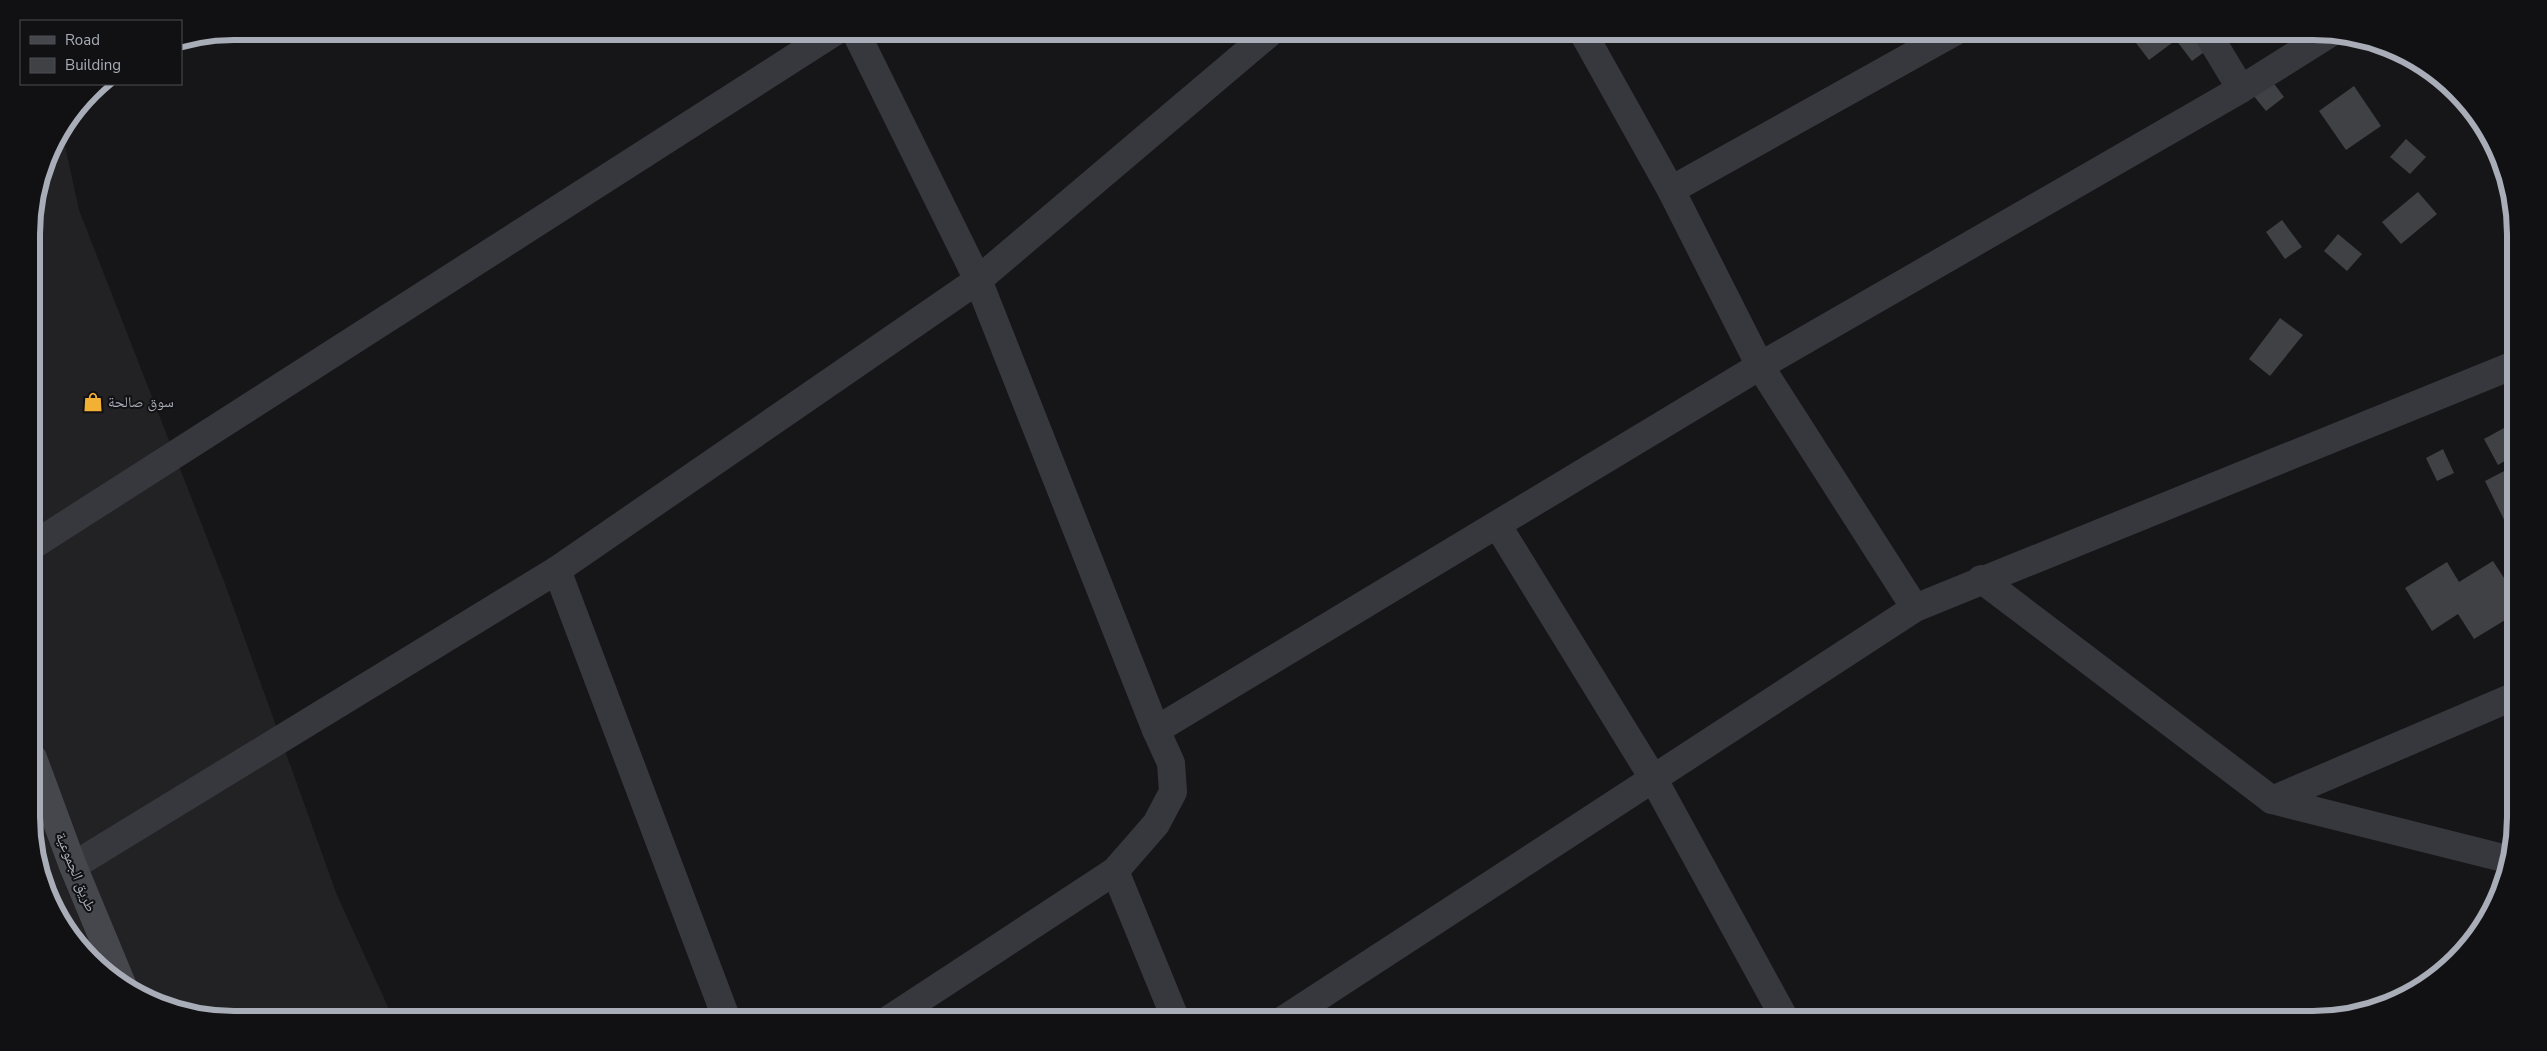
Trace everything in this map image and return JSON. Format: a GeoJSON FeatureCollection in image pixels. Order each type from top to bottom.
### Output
{"type":"FeatureCollection","features":[{"type":"Feature","properties":{"kind":"main road","name":"طريق الجموعية"},"geometry":{"type":"LineString","coordinates":[[40,777],[111,967]]}},
{"type":"Feature","properties":{"kind":"street"},"geometry":{"type":"LineString","coordinates":[[40,541],[822,40]]}},
{"type":"Feature","properties":{"kind":"street"},"geometry":{"type":"LineString","coordinates":[[859,40],[978,280],[1156,730],[1172,764],[1174,792],[1156,824],[1115,871],[902,1011]]}},
{"type":"Feature","properties":{"kind":"street"},"geometry":{"type":"LineString","coordinates":[[73,866],[557,570],[978,280],[1261,40]]}},
{"type":"Feature","properties":{"kind":"street"},"geometry":{"type":"LineString","coordinates":[[1587,40],[1671,190],[1760,366],[1915,608]]}},
{"type":"Feature","properties":{"kind":"street"},"geometry":{"type":"LineString","coordinates":[[1671,190],[1940,40]]}},
{"type":"Feature","properties":{"kind":"street"},"geometry":{"type":"LineString","coordinates":[[2211,40],[2241,89]]}},
{"type":"Feature","properties":{"kind":"street"},"geometry":{"type":"LineString","coordinates":[[1156,730],[1498,526],[1760,366],[2241,89],[2319,40]]}},
{"type":"Feature","properties":{"kind":"street"},"geometry":{"type":"LineString","coordinates":[[1297,1011],[1915,608],[1981,579],[2507,368]]}},
{"type":"Feature","properties":{"kind":"street"},"geometry":{"type":"LineString","coordinates":[[1498,526],[1653,778],[1779,1011]]}},
{"type":"Feature","properties":{"kind":"street"},"geometry":{"type":"LineString","coordinates":[[557,570],[725,1011]]}},
{"type":"Feature","properties":{"kind":"street"},"geometry":{"type":"LineString","coordinates":[[1981,579],[2272,800],[2502,858]]}},
{"type":"Feature","properties":{"kind":"street"},"geometry":{"type":"LineString","coordinates":[[2272,800],[2507,699]]}},
{"type":"Feature","properties":{"kind":"street"},"geometry":{"type":"LineString","coordinates":[[1115,871],[1172,1011]]}},
{"type":"Feature","properties":{"kind":"shaded area","name":"سوق صالحة"},"geometry":{"type":"Polygon","coordinates":[[[64,141],[79,210],[225,584],[337,895],[390,1011],[221,1011],[172,1001],[148,991],[126,978],[106,963],[88,945],[66,914],[50,879],[40,830],[40,221],[50,172],[64,141]]]}},
{"type":"Feature","properties":{"kind":"building"},"geometry":{"type":"Polygon","coordinates":[[[2134,40],[2176,40],[2149,60],[2134,40]]]}},
{"type":"Feature","properties":{"kind":"building"},"geometry":{"type":"Polygon","coordinates":[[[2176,40],[2200,40],[2207,50],[2192,61],[2176,40]]]}},
{"type":"Feature","properties":{"kind":"building"},"geometry":{"type":"Polygon","coordinates":[[[2272,81],[2284,97],[2266,111],[2253,95],[2272,81]]]}},
{"type":"Feature","properties":{"kind":"building"},"geometry":{"type":"Polygon","coordinates":[[[2354,86],[2381,126],[2346,150],[2319,111],[2354,86]]]}},
{"type":"Feature","properties":{"kind":"building"},"geometry":{"type":"Polygon","coordinates":[[[2406,139],[2426,157],[2410,174],[2390,157],[2406,139]]]}},
{"type":"Feature","properties":{"kind":"building"},"geometry":{"type":"Polygon","coordinates":[[[2418,192],[2437,214],[2401,244],[2382,222],[2418,192]]]}},
{"type":"Feature","properties":{"kind":"building"},"geometry":{"type":"Polygon","coordinates":[[[2282,220],[2302,247],[2285,259],[2266,232],[2282,220]]]}},
{"type":"Feature","properties":{"kind":"building"},"geometry":{"type":"Polygon","coordinates":[[[2338,234],[2362,254],[2347,271],[2324,251],[2338,234]]]}},
{"type":"Feature","properties":{"kind":"building"},"geometry":{"type":"Polygon","coordinates":[[[2280,318],[2303,335],[2270,376],[2249,359],[2280,318]]]}},
{"type":"Feature","properties":{"kind":"building"},"geometry":{"type":"Polygon","coordinates":[[[2507,426],[2507,460],[2498,465],[2484,439],[2507,426]]]}},
{"type":"Feature","properties":{"kind":"building"},"geometry":{"type":"Polygon","coordinates":[[[2443,449],[2454,473],[2437,481],[2426,458],[2443,449]]]}},
{"type":"Feature","properties":{"kind":"building"},"geometry":{"type":"Polygon","coordinates":[[[2507,470],[2507,526],[2485,481],[2507,470]]]}},
{"type":"Feature","properties":{"kind":"building"},"geometry":{"type":"Polygon","coordinates":[[[2493,561],[2507,583],[2507,619],[2474,639],[2458,614],[2432,631],[2405,588],[2447,562],[2459,582],[2493,561]]]}},
{"type":"Feature","properties":{"kind":"place","name":"سوق صالحة"},"geometry":{"type":"Point","coordinates":[93,402]}}]}
